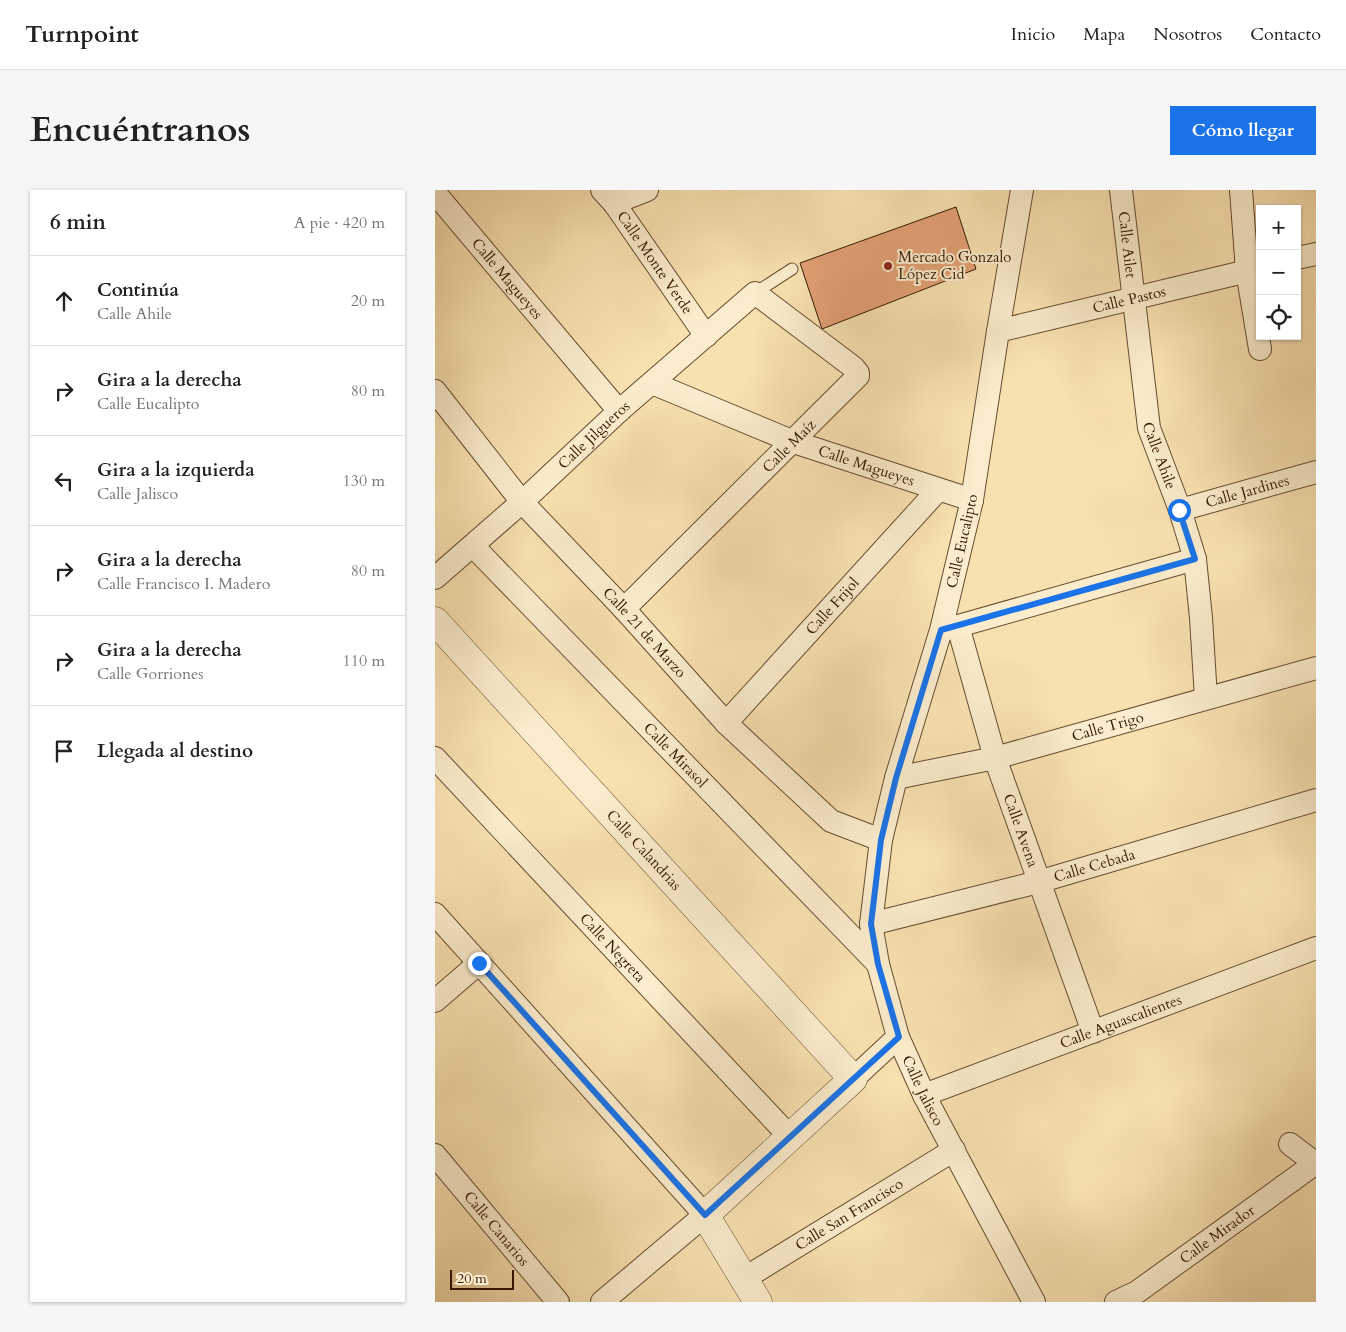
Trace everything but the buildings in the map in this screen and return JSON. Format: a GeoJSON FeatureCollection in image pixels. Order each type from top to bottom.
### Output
{"type":"FeatureCollection","features":[{"type":"Feature","properties":{"kind":"street"},"geometry":{"type":"LineString","coordinates":[[608,197],[647,190]]}},
{"type":"Feature","properties":{"kind":"street","name":"Calle Eucalipto"},"geometry":{"type":"LineString","coordinates":[[950,628],[1022,190]]}},
{"type":"Feature","properties":{"kind":"street","name":"Calle Ailet"},"geometry":{"type":"LineString","coordinates":[[1121,190],[1133,300]]}},
{"type":"Feature","properties":{"kind":"street"},"geometry":{"type":"LineString","coordinates":[[1241,190],[1253,269],[1259,349]]}},
{"type":"Feature","properties":{"kind":"street","name":"Calle Magueyes"},"geometry":{"type":"LineString","coordinates":[[435,192],[619,411]]}},
{"type":"Feature","properties":{"kind":"street","name":"Calle Monte Verde"},"geometry":{"type":"LineString","coordinates":[[608,197],[705,336]]}},
{"type":"Feature","properties":{"kind":"street"},"geometry":{"type":"LineString","coordinates":[[1301,257],[1316,254]]}},
{"type":"Feature","properties":{"kind":"street","name":"Calle Pastos"},"geometry":{"type":"LineString","coordinates":[[998,331],[1133,300],[1253,269]]}},
{"type":"Feature","properties":{"kind":"street","name":"Calle Jilgueros"},"geometry":{"type":"LineString","coordinates":[[435,578],[522,502],[651,382],[755,293]]}},
{"type":"Feature","properties":{"kind":"street","name":"Calle Maíz"},"geometry":{"type":"LineString","coordinates":[[624,609],[856,380],[858,373],[755,293]]}},
{"type":"Feature","properties":{"kind":"street","name":"Calle Ahile"},"geometry":{"type":"LineString","coordinates":[[1133,300],[1149,428],[1195,559],[1206,698]]}},
{"type":"Feature","properties":{"kind":"street","name":"Calle Magueyes"},"geometry":{"type":"LineString","coordinates":[[651,382],[794,442],[972,500]]}},
{"type":"Feature","properties":{"kind":"street","name":"Calle 21 de Marzo"},"geometry":{"type":"LineString","coordinates":[[435,391],[522,502],[624,609],[726,723],[831,821],[881,840]]}},
{"type":"Feature","properties":{"kind":"street","name":"Calle Jardines"},"geometry":{"type":"LineString","coordinates":[[1179,510],[1316,472]]}},
{"type":"Feature","properties":{"kind":"street","name":"Calle Frijol"},"geometry":{"type":"LineString","coordinates":[[726,723],[938,490]]}},
{"type":"Feature","properties":{"kind":"street","name":"Calle Mirasol"},"geometry":{"type":"LineString","coordinates":[[473,546],[878,964]]}},
{"type":"Feature","properties":{"kind":"street"},"geometry":{"type":"LineString","coordinates":[[950,628],[1195,559]]}},
{"type":"Feature","properties":{"kind":"street","name":"Calle Calandrias"},"geometry":{"type":"LineString","coordinates":[[435,621],[853,1079]]}},
{"type":"Feature","properties":{"kind":"street","name":"Calle Avena"},"geometry":{"type":"LineString","coordinates":[[950,628],[1038,882],[1093,1032]]}},
{"type":"Feature","properties":{"kind":"street","name":"Calle Jalisco"},"geometry":{"type":"LineString","coordinates":[[950,628],[896,778],[881,840],[871,924],[878,964],[899,1037],[924,1095],[1034,1302]]}},
{"type":"Feature","properties":{"kind":"street","name":"Calle Trigo"},"geometry":{"type":"LineString","coordinates":[[896,778],[995,758],[1316,668]]}},
{"type":"Feature","properties":{"kind":"street","name":"Calle Negreta"},"geometry":{"type":"LineString","coordinates":[[435,758],[790,1137]]}},
{"type":"Feature","properties":{"kind":"street","name":"Calle Cebada"},"geometry":{"type":"LineString","coordinates":[[871,924],[1038,882],[1316,800]]}},
{"type":"Feature","properties":{"kind":"street"},"geometry":{"type":"LineString","coordinates":[[439,925],[479,963],[705,1215],[751,1290]]}},
{"type":"Feature","properties":{"kind":"street","name":"Calle Aguascalientes"},"geometry":{"type":"LineString","coordinates":[[924,1095],[1316,948]]}},
{"type":"Feature","properties":{"kind":"street"},"geometry":{"type":"LineString","coordinates":[[435,1002],[479,963]]}},
{"type":"Feature","properties":{"kind":"street"},"geometry":{"type":"LineString","coordinates":[[602,1302],[705,1215],[899,1037]]}},
{"type":"Feature","properties":{"kind":"street"},"geometry":{"type":"LineString","coordinates":[[1290,1144],[1316,1163]]}},
{"type":"Feature","properties":{"kind":"street","name":"Calle San Francisco"},"geometry":{"type":"LineString","coordinates":[[751,1290],[954,1150]]}},
{"type":"Feature","properties":{"kind":"street","name":"Calle Canarios"},"geometry":{"type":"LineString","coordinates":[[435,1155],[558,1302]]}},
{"type":"Feature","properties":{"kind":"street","name":"Calle Mirador"},"geometry":{"type":"LineString","coordinates":[[1116,1302],[1139,1297],[1316,1163]]}},
{"type":"Feature","properties":{"kind":"lane"},"geometry":{"type":"LineString","coordinates":[[755,293],[792,269]]}},
{"type":"Feature","properties":{"kind":"place","name":"Mercado Gonzalo López Cid"},"geometry":{"type":"Point","coordinates":[888,266]}},
{"type":"Feature","properties":{"kind":"route"},"geometry":{"type":"LineString","coordinates":[[479,963],[705,1215],[899,1037],[878,964],[871,924],[881,840],[896,778],[941,630],[1195,559],[1179,510]]}}]}
